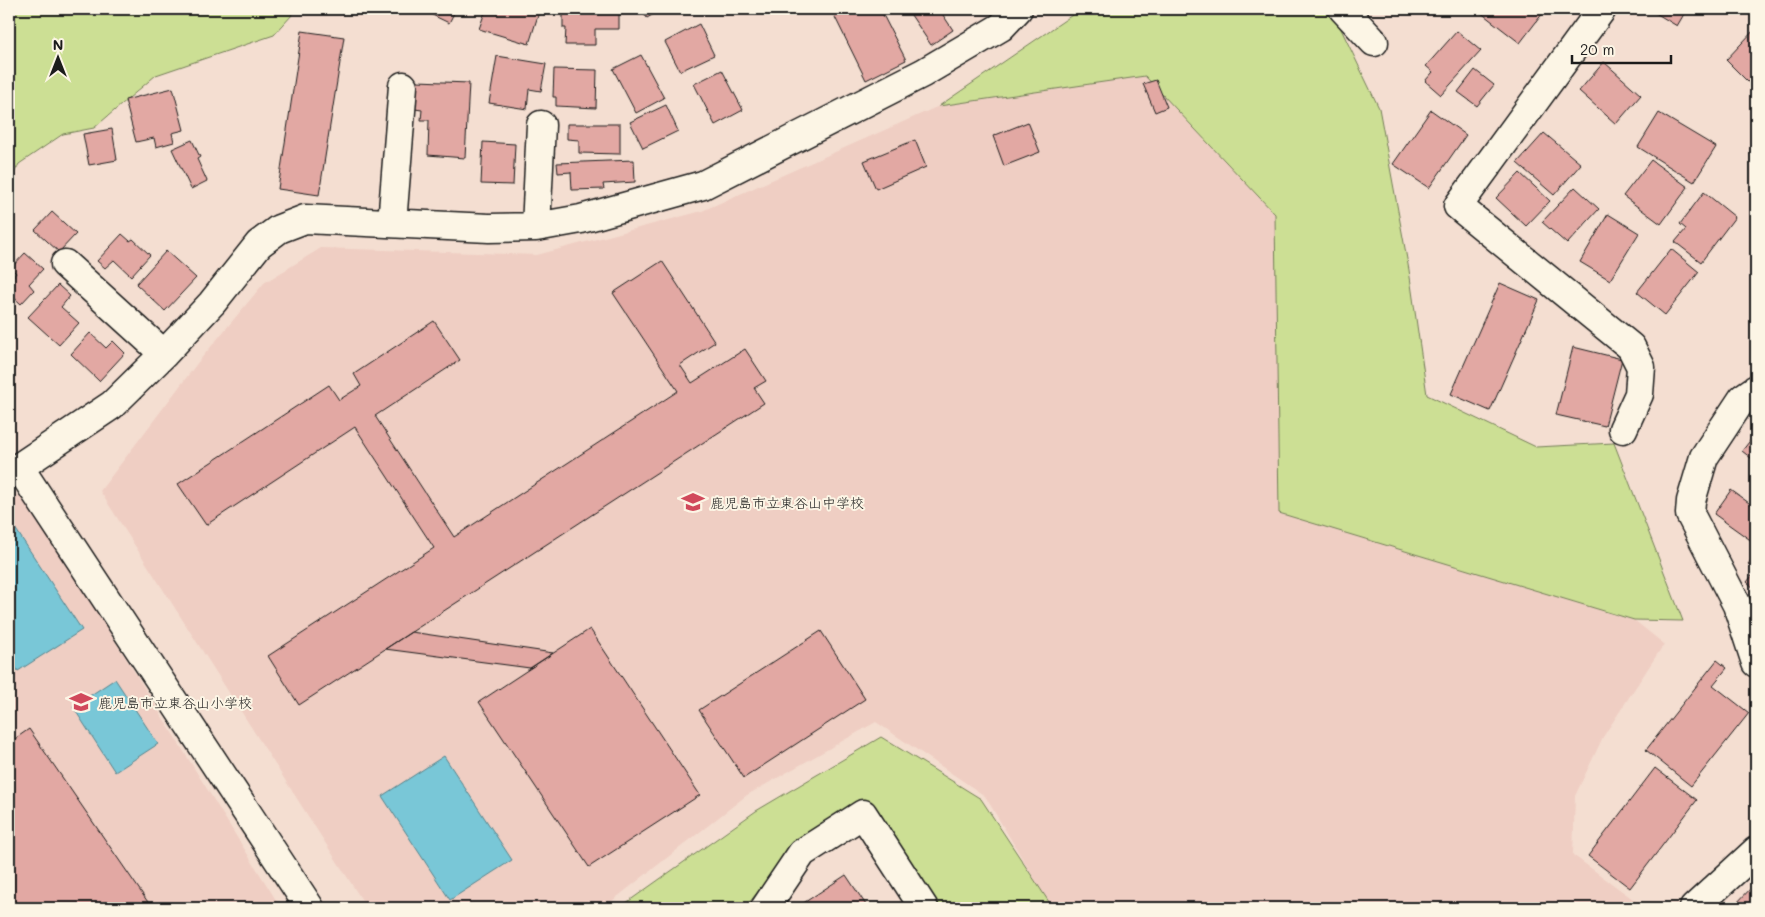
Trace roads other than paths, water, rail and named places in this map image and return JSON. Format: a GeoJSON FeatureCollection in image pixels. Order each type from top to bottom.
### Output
{"type":"FeatureCollection","features":[{"type":"Feature","properties":{"kind":"street"},"geometry":{"type":"LineString","coordinates":[[310,908],[14,470],[112,405],[164,354],[212,302],[259,244],[279,229],[304,219],[489,228],[536,226],[581,219],[704,185],[923,73],[1000,27],[1018,9]]}},
{"type":"Feature","properties":{"kind":"street"},"geometry":{"type":"LineString","coordinates":[[1343,9],[1374,42]]}},
{"type":"Feature","properties":{"kind":"street"},"geometry":{"type":"LineString","coordinates":[[1602,9],[1458,206],[1631,346],[1641,367],[1638,394],[1623,429]]}},
{"type":"Feature","properties":{"kind":"street"},"geometry":{"type":"LineString","coordinates":[[392,223],[403,86]]}},
{"type":"Feature","properties":{"kind":"street"},"geometry":{"type":"LineString","coordinates":[[536,226],[541,125]]}},
{"type":"Feature","properties":{"kind":"street"},"geometry":{"type":"LineString","coordinates":[[66,264],[164,354]]}},
{"type":"Feature","properties":{"kind":"street"},"geometry":{"type":"LineString","coordinates":[[1756,389],[1743,398],[1704,457],[1691,501],[1690,514],[1751,634],[1756,663]]}},
{"type":"Feature","properties":{"kind":"street"},"geometry":{"type":"LineString","coordinates":[[765,908],[802,852],[863,814],[924,908]]}},
{"type":"Feature","properties":{"kind":"street"},"geometry":{"type":"LineString","coordinates":[[1694,908],[1756,851]]}},
{"type":"Feature","properties":{"kind":"water"},"geometry":{"type":"Polygon","coordinates":[[[13,525],[82,630],[18,671],[9,657],[9,528],[13,525]]]}},
{"type":"Feature","properties":{"kind":"water"},"geometry":{"type":"Polygon","coordinates":[[[115,679],[158,744],[115,772],[73,707],[115,679]]]}},
{"type":"Feature","properties":{"kind":"water"},"geometry":{"type":"Polygon","coordinates":[[[444,756],[512,860],[450,900],[382,796],[444,756]]]}},
{"type":"Feature","properties":{"kind":"place","name":"鹿児島市立東谷山中学校"},"geometry":{"type":"Point","coordinates":[693,502]}},
{"type":"Feature","properties":{"kind":"place","name":"鹿児島市立東谷山小学校"},"geometry":{"type":"Point","coordinates":[81,702]}}]}
